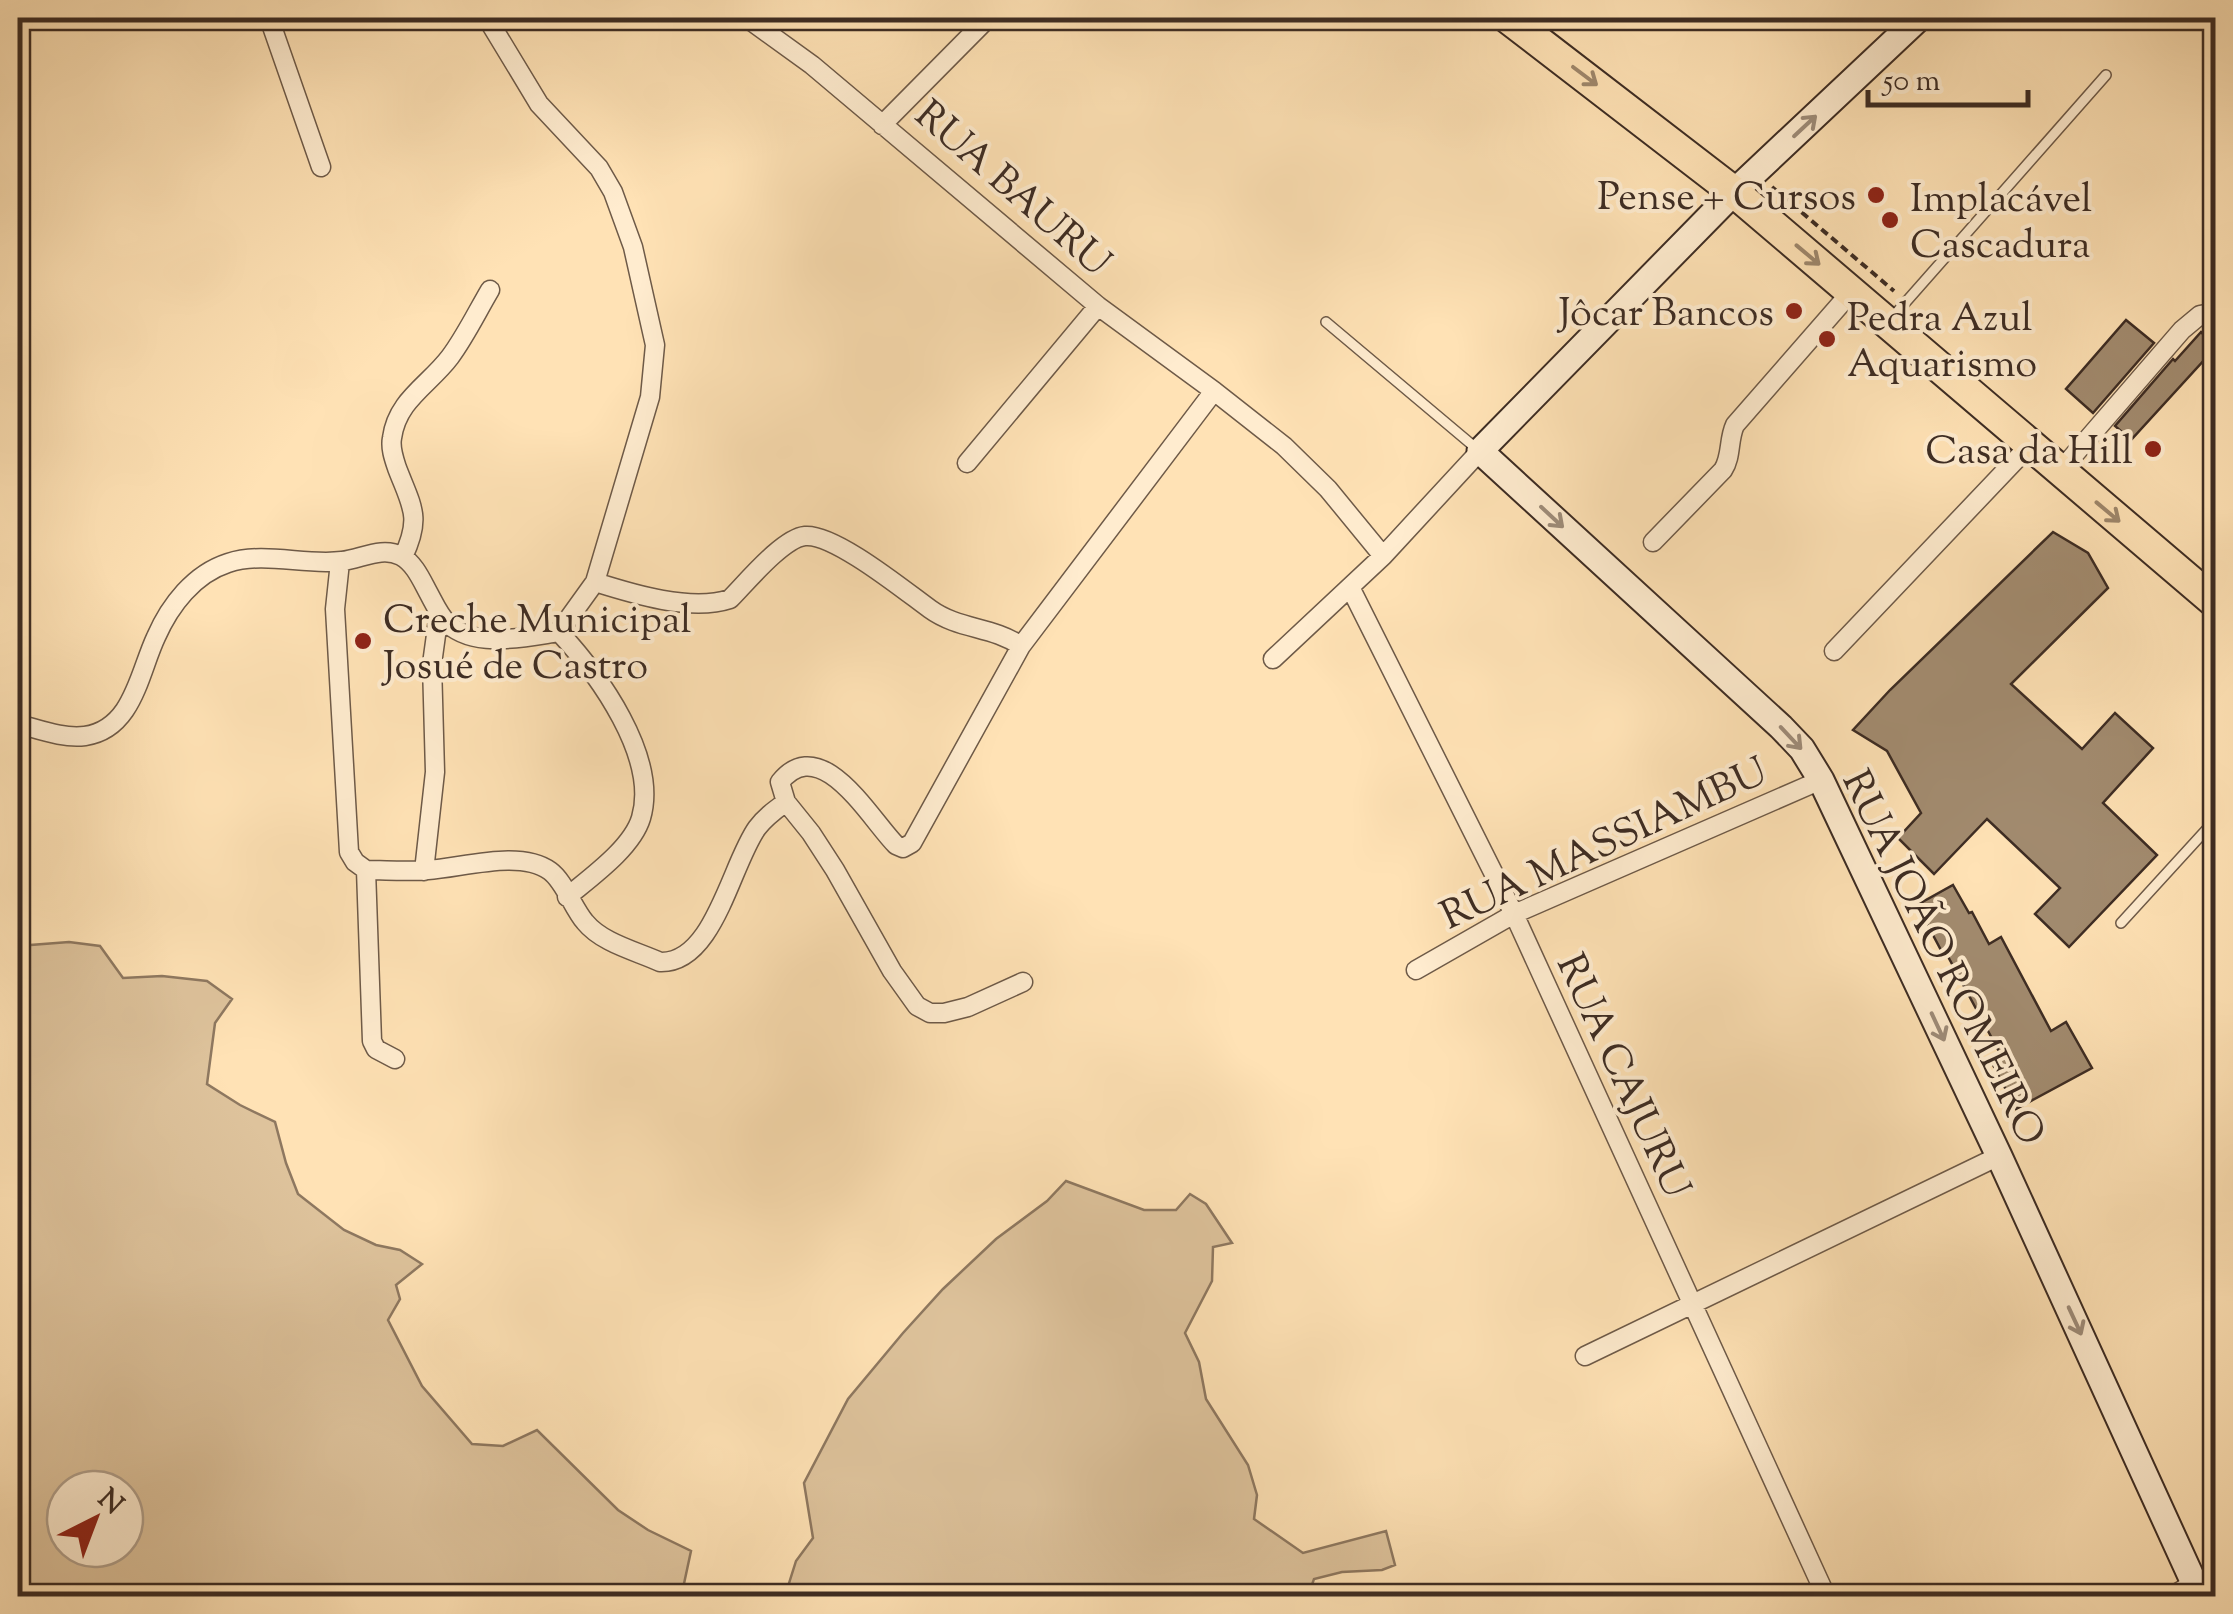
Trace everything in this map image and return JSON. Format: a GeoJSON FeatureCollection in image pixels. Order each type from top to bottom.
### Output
{"type":"FeatureCollection","features":[{"type":"Feature","properties":{"kind":"main road"},"geometry":{"type":"LineString","coordinates":[[1508,18],[1734,192],[2216,603]]}},
{"type":"Feature","properties":{"kind":"street"},"geometry":{"type":"LineString","coordinates":[[269,18],[321,167]]}},
{"type":"Feature","properties":{"kind":"street"},"geometry":{"type":"LineString","coordinates":[[18,724],[87,736],[119,718],[134,697],[156,636],[177,600],[194,582],[229,562],[250,558],[340,562],[382,552],[403,557],[412,564],[449,625],[486,639],[559,632],[595,582],[650,397],[655,345],[632,247],[613,192],[599,168],[539,104],[488,18]]}},
{"type":"Feature","properties":{"kind":"street"},"geometry":{"type":"LineString","coordinates":[[748,18],[788,46],[882,126]]}},
{"type":"Feature","properties":{"kind":"street","name":"RUA BAURU"},"geometry":{"type":"LineString","coordinates":[[988,18],[882,126],[1098,306],[1214,390],[1307,466],[1383,556]]}},
{"type":"Feature","properties":{"kind":"street"},"geometry":{"type":"LineString","coordinates":[[1273,659],[1383,556],[1480,451],[1734,192],[1919,18]]}},
{"type":"Feature","properties":{"kind":"street"},"geometry":{"type":"LineString","coordinates":[[403,557],[414,528],[414,514],[394,459],[391,442],[396,420],[414,392],[449,358],[490,290]]}},
{"type":"Feature","properties":{"kind":"street"},"geometry":{"type":"LineString","coordinates":[[1653,542],[1723,470],[1735,425],[1852,292]]}},
{"type":"Feature","properties":{"kind":"street"},"geometry":{"type":"LineString","coordinates":[[967,464],[1098,306]]}},
{"type":"Feature","properties":{"kind":"street"},"geometry":{"type":"LineString","coordinates":[[2060,471],[2191,321],[2216,312]]}},
{"type":"Feature","properties":{"kind":"street"},"geometry":{"type":"LineString","coordinates":[[1023,982],[968,1007],[930,1012],[917,1006],[892,971],[819,845],[786,802],[780,785],[783,778],[800,766],[814,766],[838,778],[896,845],[903,848],[912,843],[1021,646],[1214,390]]}},
{"type":"Feature","properties":{"kind":"street"},"geometry":{"type":"LineString","coordinates":[[1834,651],[2030,445]]}},
{"type":"Feature","properties":{"kind":"street","name":"RUA JOÃO ROMEIRO"},"geometry":{"type":"LineString","coordinates":[[1480,451],[1802,749],[1821,780],[1999,1156],[2189,1592]]}},
{"type":"Feature","properties":{"kind":"street"},"geometry":{"type":"LineString","coordinates":[[595,582],[672,602],[725,602],[789,542],[808,535],[822,538],[850,554],[948,621],[1000,634],[1021,646]]}},
{"type":"Feature","properties":{"kind":"street"},"geometry":{"type":"LineString","coordinates":[[340,562],[336,610],[349,852],[354,862],[366,870],[424,870],[522,861],[549,871],[587,925],[604,937],[660,962],[670,962],[705,936],[757,828],[786,802]]}},
{"type":"Feature","properties":{"kind":"street","name":"RUA CAJURU"},"geometry":{"type":"LineString","coordinates":[[1350,588],[1514,914],[1826,1596]]}},
{"type":"Feature","properties":{"kind":"street"},"geometry":{"type":"LineString","coordinates":[[424,870],[435,772],[432,664],[439,613]]}},
{"type":"Feature","properties":{"kind":"street"},"geometry":{"type":"LineString","coordinates":[[559,632],[592,672],[620,718],[638,758],[644,797],[641,819],[624,846],[567,897]]}},
{"type":"Feature","properties":{"kind":"street","name":"RUA MASSIAMBU"},"geometry":{"type":"LineString","coordinates":[[1416,970],[1514,914],[1821,780]]}},
{"type":"Feature","properties":{"kind":"street"},"geometry":{"type":"LineString","coordinates":[[366,870],[372,1041],[376,1049],[395,1059]]}},
{"type":"Feature","properties":{"kind":"street"},"geometry":{"type":"LineString","coordinates":[[1585,1356],[1999,1156]]}},
{"type":"Feature","properties":{"kind":"lane"},"geometry":{"type":"LineString","coordinates":[[1888,322],[2106,75]]}},
{"type":"Feature","properties":{"kind":"lane"},"geometry":{"type":"LineString","coordinates":[[1326,322],[1480,451]]}},
{"type":"Feature","properties":{"kind":"lane"},"geometry":{"type":"LineString","coordinates":[[2121,923],[2216,819]]}},
{"type":"Feature","properties":{"kind":"shaded area"},"geometry":{"type":"Polygon","coordinates":[[[69,942],[100,946],[123,978],[162,976],[207,981],[232,999],[215,1023],[207,1084],[275,1122],[298,1194],[344,1230],[376,1245],[400,1250],[422,1264],[396,1285],[400,1299],[388,1320],[422,1386],[472,1444],[503,1446],[537,1430],[618,1510],[691,1551],[682,1593],[691,1596],[18,1596],[18,946],[69,942]]]}},
{"type":"Feature","properties":{"kind":"shaded area"},"geometry":{"type":"Polygon","coordinates":[[[1066,1181],[1144,1210],[1176,1210],[1190,1194],[1206,1204],[1232,1243],[1213,1247],[1212,1281],[1185,1333],[1199,1362],[1206,1399],[1248,1465],[1257,1495],[1254,1519],[1303,1553],[1386,1531],[1395,1565],[1314,1579],[1308,1596],[785,1596],[796,1561],[813,1538],[804,1483],[848,1399],[943,1289],[1066,1181]]]}},
{"type":"Feature","properties":{"kind":"building"},"geometry":{"type":"Polygon","coordinates":[[[2126,320],[2154,343],[2093,413],[2066,389],[2126,320]]]}},
{"type":"Feature","properties":{"kind":"building"},"geometry":{"type":"Polygon","coordinates":[[[2201,332],[2216,347],[2131,440],[2115,426],[2201,332]]]}},
{"type":"Feature","properties":{"kind":"building"},"geometry":{"type":"Polygon","coordinates":[[[2053,532],[2088,553],[2108,588],[2011,684],[2082,749],[2115,713],[2153,748],[2103,803],[2157,855],[2069,947],[2035,914],[2060,888],[1987,819],[1934,874],[1898,838],[1921,813],[1887,751],[1853,730],[2053,532]]]}},
{"type":"Feature","properties":{"kind":"building"},"geometry":{"type":"Polygon","coordinates":[[[1953,885],[1989,944],[2001,937],[2051,1031],[2066,1022],[2092,1068],[2016,1109],[1992,1063],[2002,1057],[1917,905],[1953,885]]]}},
{"type":"Feature","properties":{"kind":"place","name":"Pense + Cursos"},"geometry":{"type":"Point","coordinates":[1876,195]}},
{"type":"Feature","properties":{"kind":"place","name":"Implacável Cascadura"},"geometry":{"type":"Point","coordinates":[1890,220]}},
{"type":"Feature","properties":{"kind":"place","name":"Jôcar Bancos"},"geometry":{"type":"Point","coordinates":[1794,311]}},
{"type":"Feature","properties":{"kind":"place","name":"Pedra Azul Aquarismo"},"geometry":{"type":"Point","coordinates":[1827,339]}},
{"type":"Feature","properties":{"kind":"place","name":"Casa da Hill"},"geometry":{"type":"Point","coordinates":[2153,449]}},
{"type":"Feature","properties":{"kind":"place","name":"Creche Municipal Josué de Castro"},"geometry":{"type":"Point","coordinates":[363,641]}}]}
